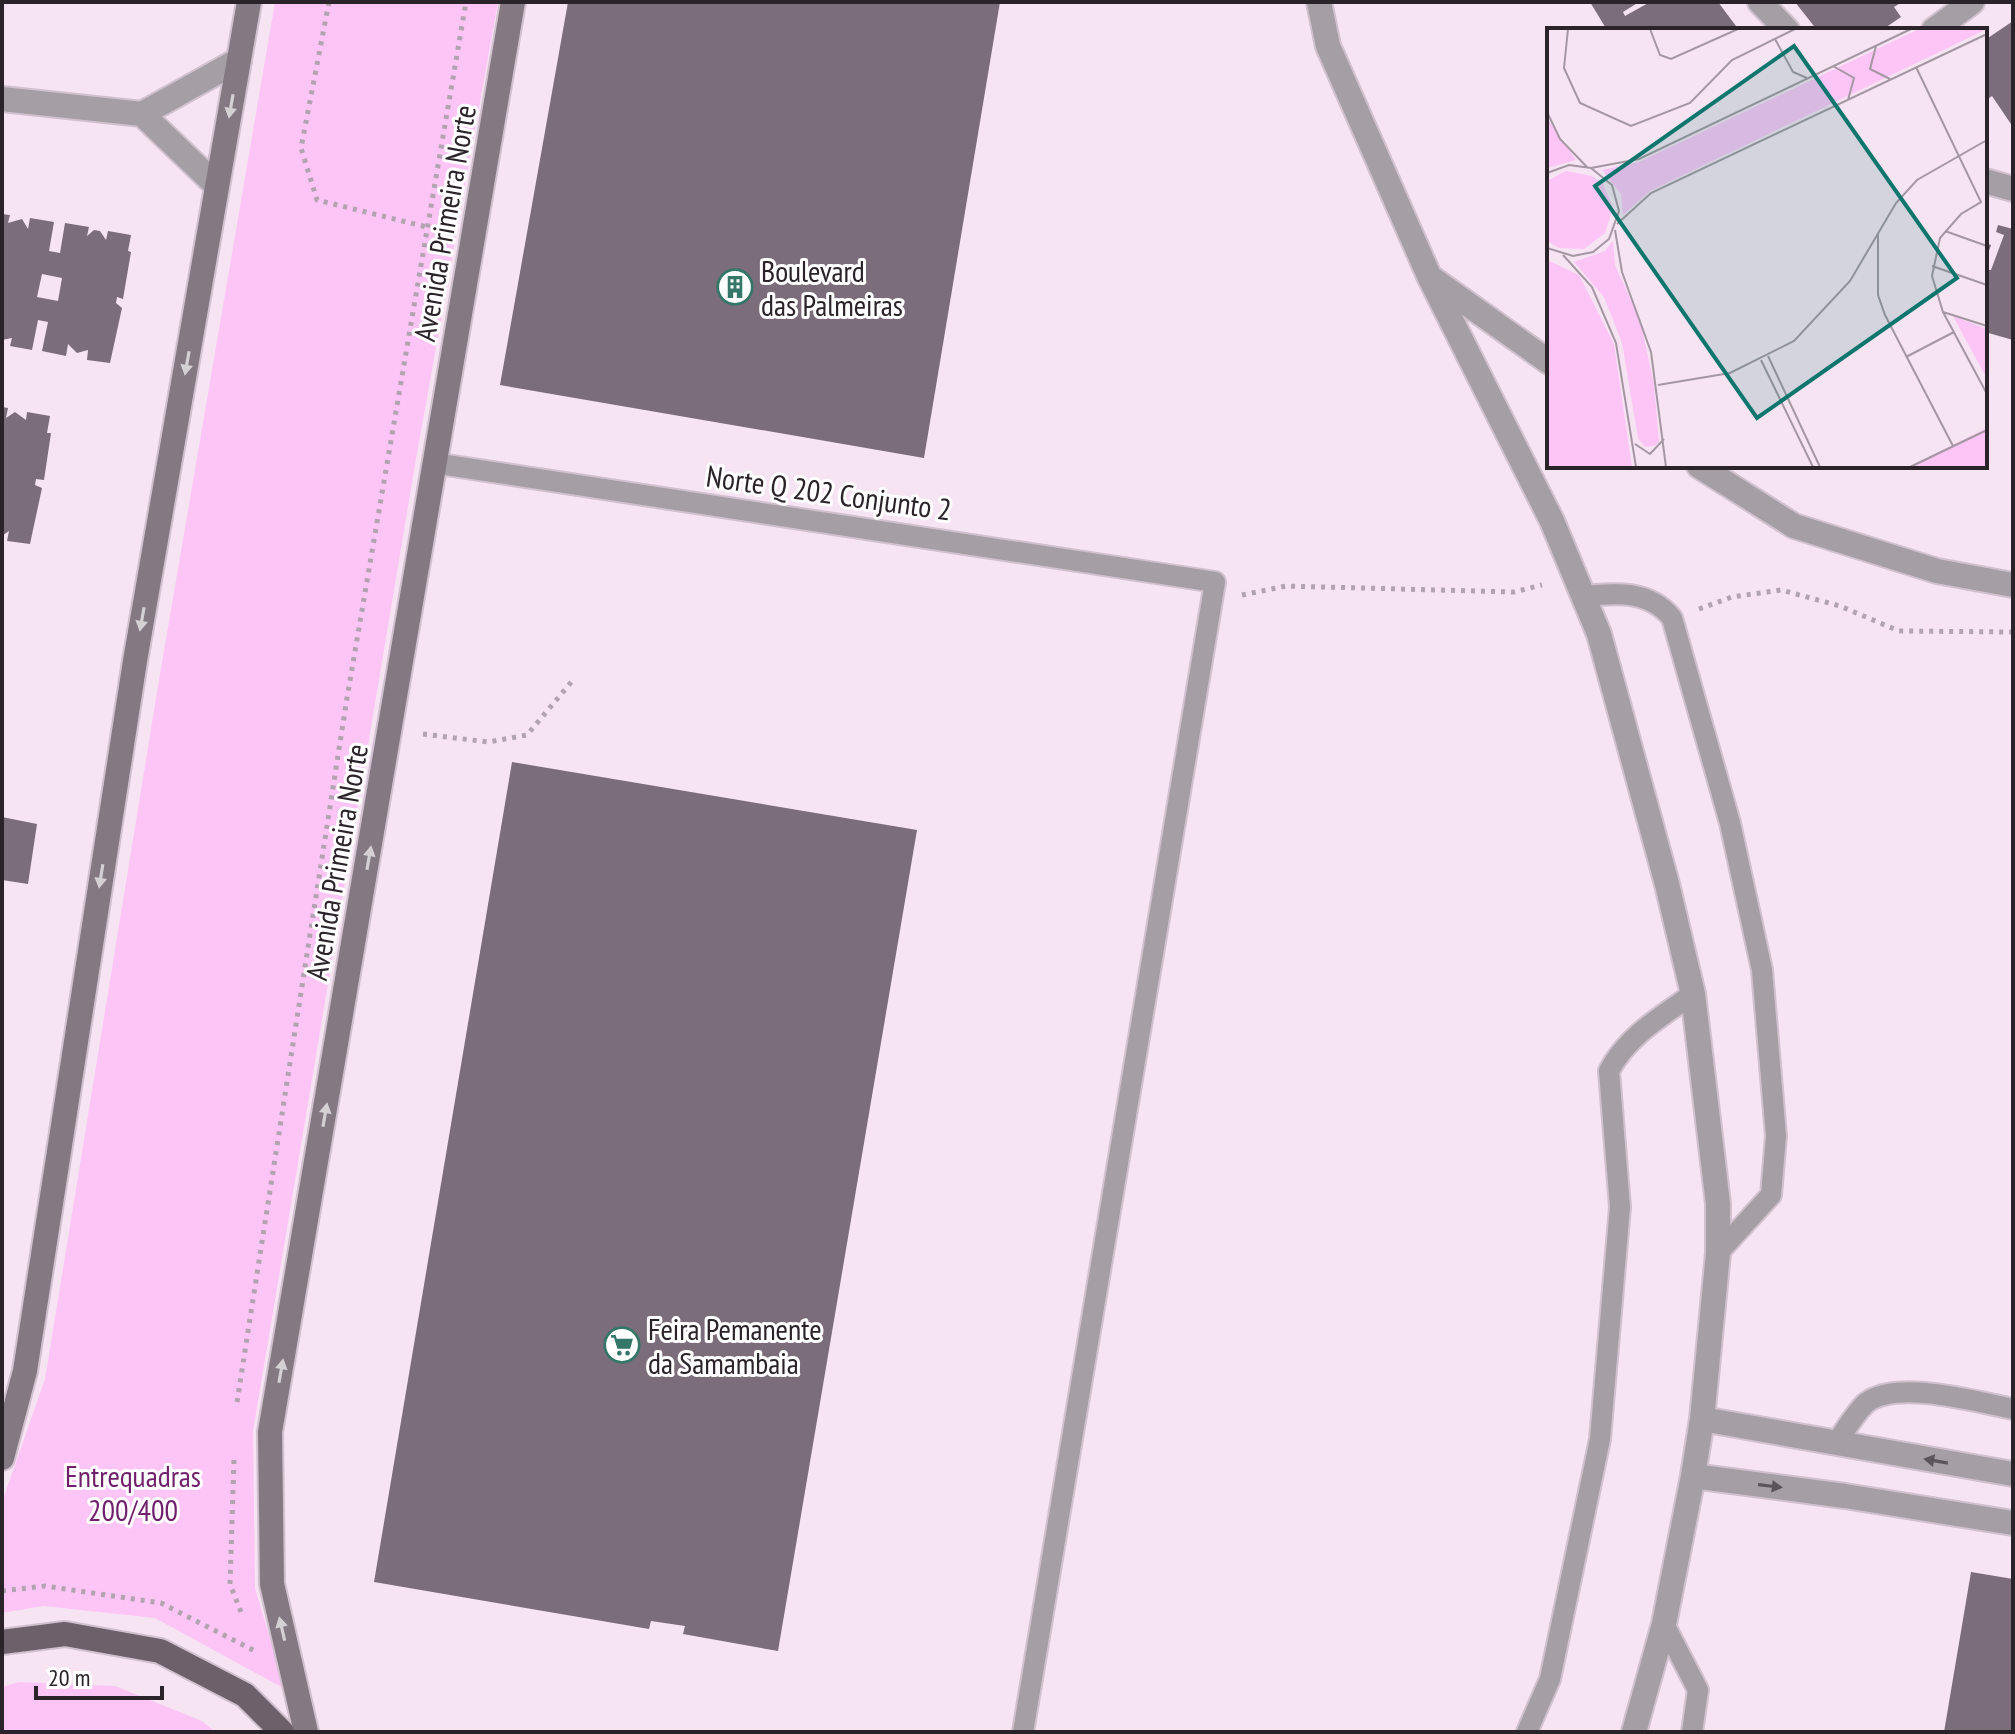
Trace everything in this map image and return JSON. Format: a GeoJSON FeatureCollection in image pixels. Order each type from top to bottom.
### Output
{"type":"FeatureCollection","features":[{"type":"Feature","properties":{"kind":"main road"},"geometry":{"type":"LineString","coordinates":[[2,1458],[25,1371],[135,661],[249,2]]}},
{"type":"Feature","properties":{"kind":"main road","name":"Avenida Primeira Norte"},"geometry":{"type":"LineString","coordinates":[[306,1732],[272,1584],[270,1432],[395,705],[433,463],[475,240],[513,2]]}},
{"type":"Feature","properties":{"kind":"main road"},"geometry":{"type":"LineString","coordinates":[[2,1642],[65,1634],[160,1651],[245,1695],[282,1732]]}},
{"type":"Feature","properties":{"kind":"street"},"geometry":{"type":"LineString","coordinates":[[1319,2],[1328,46],[1430,278],[1552,521],[1599,634],[1667,884],[1693,994],[1718,1204],[1718,1253],[1702,1419],[1693,1476],[1664,1624],[1634,1732]]}},
{"type":"Feature","properties":{"kind":"street"},"geometry":{"type":"LineString","coordinates":[[1760,2],[1785,28]]}},
{"type":"Feature","properties":{"kind":"street"},"geometry":{"type":"LineString","coordinates":[[1937,28],[1972,2]]}},
{"type":"Feature","properties":{"kind":"street"},"geometry":{"type":"LineString","coordinates":[[2,99],[142,114],[239,60]]}},
{"type":"Feature","properties":{"kind":"street"},"geometry":{"type":"LineString","coordinates":[[142,114],[217,186]]}},
{"type":"Feature","properties":{"kind":"street"},"geometry":{"type":"LineString","coordinates":[[1987,182],[2013,189]]}},
{"type":"Feature","properties":{"kind":"street"},"geometry":{"type":"LineString","coordinates":[[1430,278],[1547,361]]}},
{"type":"Feature","properties":{"kind":"street"},"geometry":{"type":"LineString","coordinates":[[1702,468],[1794,526],[1937,571],[2013,585]]}},
{"type":"Feature","properties":{"kind":"street"},"geometry":{"type":"LineString","coordinates":[[1702,1419],[2013,1474]]}},
{"type":"Feature","properties":{"kind":"street"},"geometry":{"type":"LineString","coordinates":[[1693,1476],[2013,1523]]}},
{"type":"Feature","properties":{"kind":"lane","name":"Norte Q 202 Conjunto 2"},"geometry":{"type":"LineString","coordinates":[[433,463],[1215,582],[1023,1732]]}},
{"type":"Feature","properties":{"kind":"lane"},"geometry":{"type":"LineString","coordinates":[[1579,586],[1642,596],[1662,606],[1672,618],[1730,823],[1762,970],[1776,1136],[1771,1195],[1718,1253]]}},
{"type":"Feature","properties":{"kind":"lane"},"geometry":{"type":"LineString","coordinates":[[1527,1732],[1550,1679],[1600,1439],[1620,1207],[1609,1071],[1618,1053],[1638,1034],[1693,994]]}},
{"type":"Feature","properties":{"kind":"lane"},"geometry":{"type":"LineString","coordinates":[[1836,1443],[1866,1403],[1883,1395],[1921,1392],[2013,1409]]}},
{"type":"Feature","properties":{"kind":"lane"},"geometry":{"type":"LineString","coordinates":[[1664,1624],[1698,1690],[1692,1732]]}},
{"type":"Feature","properties":{"kind":"path"},"geometry":{"type":"LineString","coordinates":[[329,2],[301,148],[317,200],[475,240]]}},
{"type":"Feature","properties":{"kind":"path"},"geometry":{"type":"LineString","coordinates":[[237,1406],[347,698],[466,2]]}},
{"type":"Feature","properties":{"kind":"path"},"geometry":{"type":"LineString","coordinates":[[1236,596],[1286,586],[1514,592],[1579,586]]}},
{"type":"Feature","properties":{"kind":"path"},"geometry":{"type":"LineString","coordinates":[[1672,618],[1732,597],[1781,590],[1840,606],[1899,631],[2013,632]]}},
{"type":"Feature","properties":{"kind":"path"},"geometry":{"type":"LineString","coordinates":[[420,734],[488,742],[527,735],[573,680]]}},
{"type":"Feature","properties":{"kind":"path"},"geometry":{"type":"LineString","coordinates":[[234,1451],[230,1584],[245,1624]]}},
{"type":"Feature","properties":{"kind":"path"},"geometry":{"type":"LineString","coordinates":[[2,1591],[45,1586],[161,1603],[255,1651],[250,1637]]}},
{"type":"Feature","properties":{"kind":"green space","name":"Entrequadras 200/400"},"geometry":{"type":"Polygon","coordinates":[[[275,2],[498,2],[416,459],[253,1431],[255,1588],[285,1689],[155,1618],[43,1606],[2,1613],[2,1502],[45,1379],[159,680],[275,2]]]}},
{"type":"Feature","properties":{"kind":"green space"},"geometry":{"type":"Polygon","coordinates":[[[19,1682],[115,1686],[202,1721],[215,1732],[2,1732],[2,1687],[19,1682]]]}},
{"type":"Feature","properties":{"kind":"building","name":"Boulevard das Palmeiras"},"geometry":{"type":"Polygon","coordinates":[[[568,2],[1000,2],[924,458],[500,385],[568,2]]]}},
{"type":"Feature","properties":{"kind":"building"},"geometry":{"type":"Polygon","coordinates":[[[1590,2],[1639,2],[1623,12],[1625,16],[1650,2],[1718,2],[1738,28],[1606,28],[1590,2]]]}},
{"type":"Feature","properties":{"kind":"building"},"geometry":{"type":"Polygon","coordinates":[[[1795,2],[1902,2],[1894,7],[1901,17],[1885,28],[1815,28],[1795,2]]]}},
{"type":"Feature","properties":{"kind":"building"},"geometry":{"type":"Polygon","coordinates":[[[2013,21],[2013,127],[1992,96],[1987,100],[1987,39],[2013,21]]]}},
{"type":"Feature","properties":{"kind":"building"},"geometry":{"type":"Polygon","coordinates":[[[2,214],[10,215],[8,223],[22,219],[28,229],[30,218],[54,222],[49,251],[60,253],[65,223],[89,227],[87,236],[94,230],[100,231],[106,240],[108,231],[131,235],[123,299],[117,297],[116,303],[122,308],[110,363],[87,360],[88,350],[77,353],[68,344],[66,356],[42,351],[48,322],[38,320],[32,350],[10,346],[12,338],[2,340],[2,214]],[[42,274],[37,297],[58,301],[62,278],[42,274]]]}},
{"type":"Feature","properties":{"kind":"building"},"geometry":{"type":"Polygon","coordinates":[[[1998,225],[2013,229],[2013,340],[1987,333],[1987,270],[1991,270],[2004,235],[1996,232],[1998,225]]]}},
{"type":"Feature","properties":{"kind":"building"},"geometry":{"type":"Polygon","coordinates":[[[2,407],[8,408],[6,418],[15,412],[26,420],[27,412],[50,416],[47,433],[51,433],[44,480],[36,479],[35,485],[42,488],[30,544],[7,541],[9,531],[2,536],[2,407]]]}},
{"type":"Feature","properties":{"kind":"building","name":"Feira Pemanente da Samambaia"},"geometry":{"type":"Polygon","coordinates":[[[512,762],[917,830],[778,1651],[683,1634],[685,1626],[651,1621],[649,1629],[374,1582],[512,762]]]}},
{"type":"Feature","properties":{"kind":"building"},"geometry":{"type":"Polygon","coordinates":[[[2,817],[37,824],[28,884],[2,880],[2,817]]]}},
{"type":"Feature","properties":{"kind":"building"},"geometry":{"type":"Polygon","coordinates":[[[1971,1572],[2013,1579],[2013,1732],[1944,1732],[1971,1572]]]}},
{"type":"Feature","properties":{"kind":"place","name":"Boulevard das Palmeiras"},"geometry":{"type":"Point","coordinates":[735,287]}},
{"type":"Feature","properties":{"kind":"place","name":"Feira Pemanente da Samambaia"},"geometry":{"type":"Point","coordinates":[622,1345]}}]}
